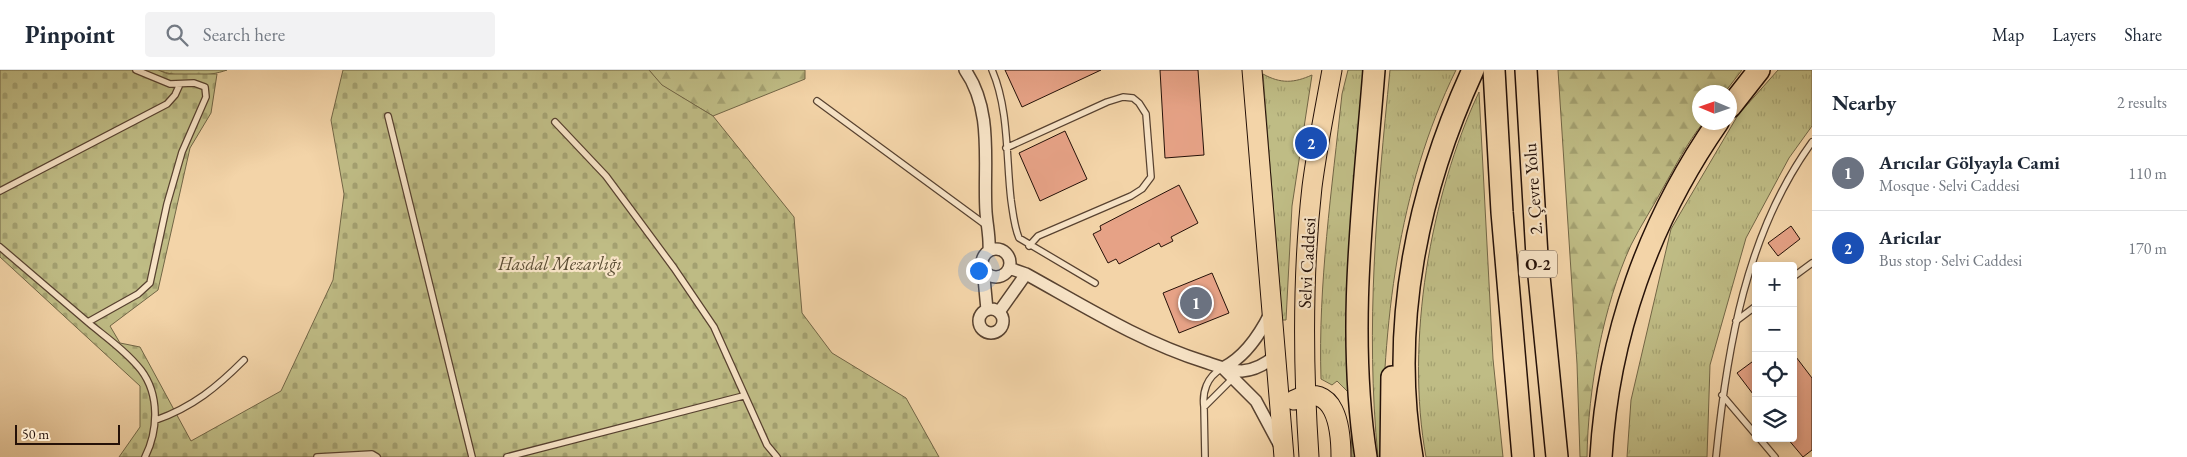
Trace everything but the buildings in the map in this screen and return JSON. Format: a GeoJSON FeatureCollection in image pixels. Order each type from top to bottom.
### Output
{"type":"FeatureCollection","features":[{"type":"Feature","properties":{"kind":"highway"},"geometry":{"type":"LineString","coordinates":[[1366,457],[1359,381],[1357,276],[1374,70]]}},
{"type":"Feature","properties":{"kind":"highway"},"geometry":{"type":"LineString","coordinates":[[1412,457],[1405,400],[1407,292],[1422,212],[1438,159],[1473,70]]}},
{"type":"Feature","properties":{"kind":"highway","name":"2. Çevre Yolu"},"geometry":{"type":"LineString","coordinates":[[1494,70],[1504,241],[1523,457]]}},
{"type":"Feature","properties":{"kind":"highway","name":"2. Çevre Yolu"},"geometry":{"type":"LineString","coordinates":[[1526,70],[1538,256],[1557,457]]}},
{"type":"Feature","properties":{"kind":"highway"},"geometry":{"type":"LineString","coordinates":[[1737,98],[1759,70]]}},
{"type":"Feature","properties":{"kind":"highway"},"geometry":{"type":"LineString","coordinates":[[1601,457],[1610,379],[1619,335],[1632,295],[1665,211],[1685,173],[1713,130]]}},
{"type":"Feature","properties":{"kind":"highway"},"geometry":{"type":"LineString","coordinates":[[1392,457],[1392,377],[1397,316],[1404,280],[1412,262]]}},
{"type":"Feature","properties":{"kind":"main road","name":"Selvi Caddesi"},"geometry":{"type":"LineString","coordinates":[[1252,70],[1273,310],[1283,454]]}},
{"type":"Feature","properties":{"kind":"main road","name":"Selvi Caddesi"},"geometry":{"type":"LineString","coordinates":[[1309,457],[1305,396],[1305,292],[1312,186],[1332,70]]}},
{"type":"Feature","properties":{"kind":"main road"},"geometry":{"type":"LineString","coordinates":[[1276,355],[1290,339],[1299,318],[1305,292]]}},
{"type":"Feature","properties":{"kind":"main road"},"geometry":{"type":"LineString","coordinates":[[1280,415],[1296,398],[1305,396],[1322,398],[1333,408],[1340,430],[1341,457]]}},
{"type":"Feature","properties":{"kind":"street"},"geometry":{"type":"LineString","coordinates":[[965,70],[974,82],[981,105],[984,130],[989,251]]}},
{"type":"Feature","properties":{"kind":"street"},"geometry":{"type":"LineString","coordinates":[[983,267],[988,274],[998,277],[1006,273],[1010,260],[1006,253],[998,249],[989,251],[984,257],[983,267],[993,311],[1026,274]]}},
{"type":"Feature","properties":{"kind":"street"},"geometry":{"type":"LineString","coordinates":[[1009,268],[1026,274],[1153,343],[1223,368],[1235,370],[1250,369],[1268,362],[1276,355]]}},
{"type":"Feature","properties":{"kind":"street"},"geometry":{"type":"LineString","coordinates":[[1223,368],[1233,363],[1252,344],[1273,310]]}},
{"type":"Feature","properties":{"kind":"street"},"geometry":{"type":"LineString","coordinates":[[1223,368],[1256,401],[1283,454]]}},
{"type":"Feature","properties":{"kind":"lane"},"geometry":{"type":"LineString","coordinates":[[88,322],[138,294],[150,283],[167,204],[182,152],[206,97],[205,86],[194,83],[170,84],[136,70]]}},
{"type":"Feature","properties":{"kind":"lane"},"geometry":{"type":"LineString","coordinates":[[992,70],[1001,90],[1015,229],[1019,238],[1095,283]]}},
{"type":"Feature","properties":{"kind":"lane"},"geometry":{"type":"LineString","coordinates":[[0,191],[167,104],[175,95],[180,84]]}},
{"type":"Feature","properties":{"kind":"lane"},"geometry":{"type":"LineString","coordinates":[[1006,148],[1107,102],[1123,97],[1133,98],[1139,103],[1146,114],[1150,177],[1142,189],[1038,236],[1030,246]]}},
{"type":"Feature","properties":{"kind":"lane"},"geometry":{"type":"LineString","coordinates":[[817,101],[988,227]]}},
{"type":"Feature","properties":{"kind":"lane"},"geometry":{"type":"LineString","coordinates":[[388,116],[472,457]]}},
{"type":"Feature","properties":{"kind":"lane"},"geometry":{"type":"LineString","coordinates":[[555,122],[606,176],[674,268],[714,327],[743,396],[767,445],[778,457]]}},
{"type":"Feature","properties":{"kind":"lane"},"geometry":{"type":"LineString","coordinates":[[1716,457],[1722,395],[1740,302],[1765,226],[1797,162],[1812,142]]}},
{"type":"Feature","properties":{"kind":"lane"},"geometry":{"type":"LineString","coordinates":[[0,247],[142,371],[153,396],[156,420],[152,444],[145,457]]}},
{"type":"Feature","properties":{"kind":"lane"},"geometry":{"type":"LineString","coordinates":[[1797,274],[1812,263]]}},
{"type":"Feature","properties":{"kind":"lane"},"geometry":{"type":"LineString","coordinates":[[1736,321],[1755,307]]}},
{"type":"Feature","properties":{"kind":"lane"},"geometry":{"type":"LineString","coordinates":[[156,420],[195,404],[218,387],[244,360]]}},
{"type":"Feature","properties":{"kind":"lane"},"geometry":{"type":"LineString","coordinates":[[1205,457],[1204,391],[1210,377],[1223,368]]}},
{"type":"Feature","properties":{"kind":"lane"},"geometry":{"type":"LineString","coordinates":[[1204,407],[1233,378]]}},
{"type":"Feature","properties":{"kind":"lane"},"geometry":{"type":"LineString","coordinates":[[1722,395],[1752,430]]}},
{"type":"Feature","properties":{"kind":"lane"},"geometry":{"type":"LineString","coordinates":[[506,457],[743,396]]}},
{"type":"Feature","properties":{"kind":"lane"},"geometry":{"type":"LineString","coordinates":[[1762,442],[1775,457]]}},
{"type":"Feature","properties":{"kind":"lane"},"geometry":{"type":"LineString","coordinates":[[317,457],[335,454],[372,454],[377,457]]}},
{"type":"Feature","properties":{"kind":"green space","name":"Hasdal Mezarlığı"},"geometry":{"type":"Polygon","coordinates":[[[0,70],[158,70],[168,74],[217,74],[211,113],[190,148],[158,290],[110,326],[120,343],[140,347],[191,441],[281,391],[333,280],[344,194],[331,120],[343,70],[649,70],[662,85],[713,116],[794,217],[802,313],[832,353],[906,398],[939,457],[119,457],[140,427],[140,386],[0,257],[0,70]]]}},
{"type":"Feature","properties":{"kind":"green space"},"geometry":{"type":"Polygon","coordinates":[[[158,70],[227,70],[192,76],[166,73],[158,70]]]}},
{"type":"Feature","properties":{"kind":"green space"},"geometry":{"type":"Polygon","coordinates":[[[649,70],[805,70],[805,79],[713,116],[661,85],[649,70]]]}},
{"type":"Feature","properties":{"kind":"green space"},"geometry":{"type":"Polygon","coordinates":[[[1348,70],[1364,70],[1359,457],[1352,457],[1350,394],[1337,381],[1332,385],[1321,379],[1322,308],[1327,237],[1342,94],[1348,70]]]}},
{"type":"Feature","properties":{"kind":"green space"},"geometry":{"type":"Polygon","coordinates":[[[1390,70],[1456,70],[1436,116],[1420,163],[1407,210],[1397,259],[1390,308],[1386,358],[1382,457],[1378,457],[1373,360],[1374,263],[1390,70]]]}},
{"type":"Feature","properties":{"kind":"green space"},"geometry":{"type":"Polygon","coordinates":[[[1558,70],[1742,70],[1730,85],[1692,85],[1692,130],[1698,130],[1682,154],[1631,245],[1612,294],[1594,376],[1590,404],[1587,457],[1580,457],[1577,364],[1558,70]]]}},
{"type":"Feature","properties":{"kind":"green space"},"geometry":{"type":"Polygon","coordinates":[[[1778,70],[1812,70],[1812,126],[1789,158],[1746,238],[1710,365],[1707,457],[1627,457],[1631,400],[1671,229],[1729,130],[1737,130],[1738,115],[1778,70]]]}},
{"type":"Feature","properties":{"kind":"green space"},"geometry":{"type":"Polygon","coordinates":[[[1263,74],[1282,81],[1299,80],[1312,75],[1292,206],[1286,320],[1282,320],[1263,74]]]}},
{"type":"Feature","properties":{"kind":"green space"},"geometry":{"type":"Polygon","coordinates":[[[1479,92],[1493,359],[1503,457],[1426,457],[1420,413],[1419,366],[1426,271],[1435,223],[1447,177],[1479,92]]]}},
{"type":"Feature","properties":{"kind":"place","name":"Aricılar"},"geometry":{"type":"Point","coordinates":[1311,143]}},
{"type":"Feature","properties":{"kind":"place","name":"Arıcılar Gölyayla Cami"},"geometry":{"type":"Point","coordinates":[1196,303]}}]}
